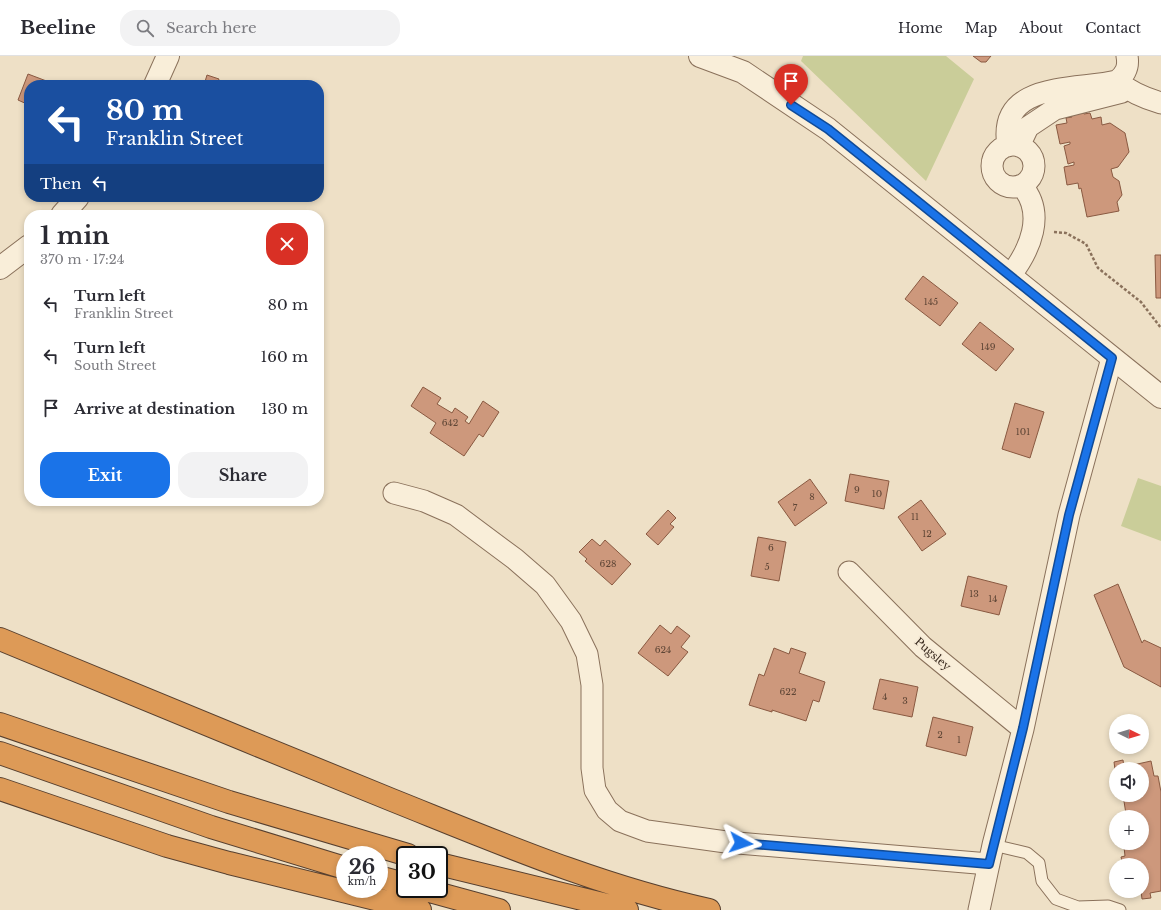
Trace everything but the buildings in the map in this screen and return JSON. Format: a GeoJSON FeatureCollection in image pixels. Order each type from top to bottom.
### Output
{"type":"FeatureCollection","features":[{"type":"Feature","properties":{"kind":"highway"},"geometry":{"type":"LineString","coordinates":[[0,639],[203,723],[533,856],[630,890],[709,910]]}},
{"type":"Feature","properties":{"kind":"highway"},"geometry":{"type":"LineString","coordinates":[[0,724],[229,802],[396,851]]}},
{"type":"Feature","properties":{"kind":"highway"},"geometry":{"type":"LineString","coordinates":[[0,753],[211,827],[336,865]]}},
{"type":"Feature","properties":{"kind":"highway"},"geometry":{"type":"LineString","coordinates":[[0,789],[167,846],[420,910]]}},
{"type":"Feature","properties":{"kind":"highway"},"geometry":{"type":"LineString","coordinates":[[448,866],[627,910]]}},
{"type":"Feature","properties":{"kind":"highway"},"geometry":{"type":"LineString","coordinates":[[448,896],[499,910]]}},
{"type":"Feature","properties":{"kind":"street"},"geometry":{"type":"LineString","coordinates":[[157,80],[168,56]]}},
{"type":"Feature","properties":{"kind":"street"},"geometry":{"type":"LineString","coordinates":[[700,56],[743,72],[828,129],[1161,397]]}},
{"type":"Feature","properties":{"kind":"street"},"geometry":{"type":"LineString","coordinates":[[1123,86],[1127,66],[1126,56]]}},
{"type":"Feature","properties":{"kind":"street"},"geometry":{"type":"LineString","coordinates":[[1013,146],[1027,150],[1035,165],[1034,173],[1029,181],[1022,186],[1006,186],[995,176],[993,160],[999,152],[1013,146],[1028,127],[1055,109],[1123,86],[1148,100],[1161,103]]}},
{"type":"Feature","properties":{"kind":"street"},"geometry":{"type":"LineString","coordinates":[[1010,276],[1028,249],[1033,230],[1032,205],[1028,194],[1022,186]]}},
{"type":"Feature","properties":{"kind":"street"},"geometry":{"type":"LineString","coordinates":[[66,210],[74,202]]}},
{"type":"Feature","properties":{"kind":"street"},"geometry":{"type":"LineString","coordinates":[[0,268],[24,250]]}},
{"type":"Feature","properties":{"kind":"street"},"geometry":{"type":"LineString","coordinates":[[979,910],[991,855],[1023,728],[1069,515],[1112,358]]}},
{"type":"Feature","properties":{"kind":"street"},"geometry":{"type":"LineString","coordinates":[[394,493],[424,501],[456,514],[545,584],[571,621],[587,654],[592,685],[592,768],[595,790],[607,810],[620,821],[647,831],[726,842],[991,855]]}},
{"type":"Feature","properties":{"kind":"street","name":"Pugsley"},"geometry":{"type":"LineString","coordinates":[[849,572],[923,647],[1023,728]]}},
{"type":"Feature","properties":{"kind":"lane"},"geometry":{"type":"LineString","coordinates":[[991,855],[1027,854],[1040,863],[1042,881],[1056,899],[1078,907],[1108,906],[1120,910]]}},
{"type":"Feature","properties":{"kind":"path"},"geometry":{"type":"LineString","coordinates":[[1033,230],[1066,233],[1086,244],[1098,268],[1141,302],[1161,328]]}},
{"type":"Feature","properties":{"kind":"green space"},"geometry":{"type":"Polygon","coordinates":[[[803,56],[946,56],[974,79],[926,181],[801,61],[803,56]]]}},
{"type":"Feature","properties":{"kind":"green space"},"geometry":{"type":"Polygon","coordinates":[[[1138,478],[1161,486],[1161,541],[1121,526],[1138,478]]]}},
{"type":"Feature","properties":{"kind":"route"},"geometry":{"type":"LineString","coordinates":[[741,843],[989,864],[1023,728],[1069,515],[1112,358],[828,129],[791,105]]}}]}
